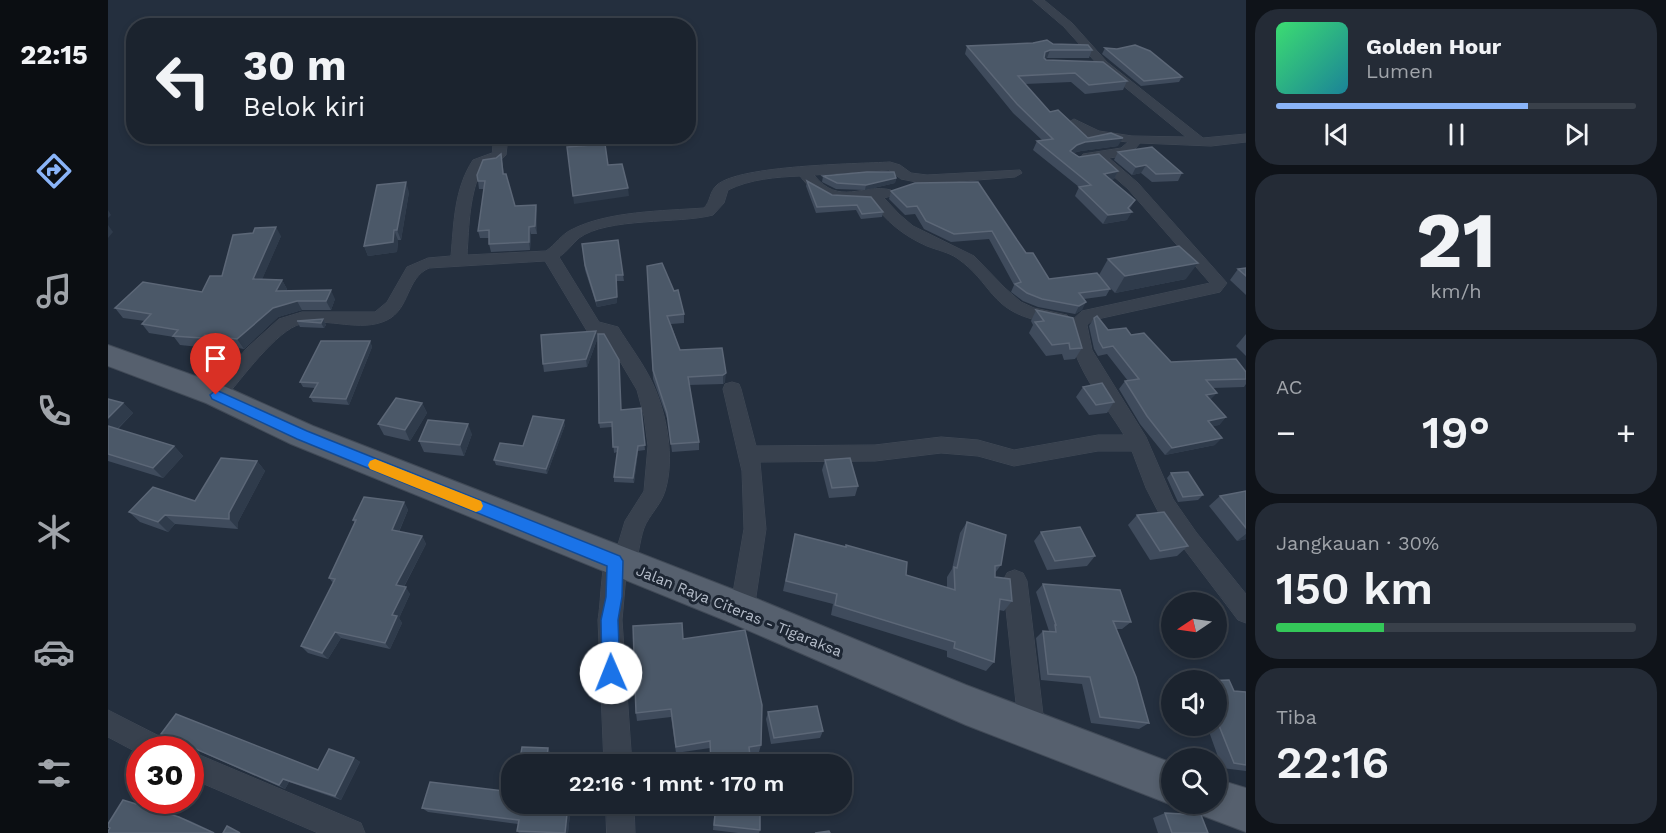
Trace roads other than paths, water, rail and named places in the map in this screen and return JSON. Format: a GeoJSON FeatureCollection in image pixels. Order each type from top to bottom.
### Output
{"type":"FeatureCollection","features":[{"type":"Feature","properties":{"kind":"main road","name":"Jalan Raya Citeras - Tigaraksa"},"geometry":{"type":"LineString","coordinates":[[108,355],[216,395],[302,435],[742,610],[966,705],[1161,780]]}},
{"type":"Feature","properties":{"kind":"main road"},"geometry":{"type":"LineString","coordinates":[[1227,804],[1246,810]]}},
{"type":"Feature","properties":{"kind":"street"},"geometry":{"type":"LineString","coordinates":[[1038,0],[1068,26],[1103,64],[1199,141]]}},
{"type":"Feature","properties":{"kind":"street"},"geometry":{"type":"LineString","coordinates":[[1088,63],[1103,64]]}},
{"type":"Feature","properties":{"kind":"street"},"geometry":{"type":"LineString","coordinates":[[1074,123],[1096,135],[1136,139],[1199,141],[1246,139]]}},
{"type":"Feature","properties":{"kind":"street"},"geometry":{"type":"LineString","coordinates":[[1075,159],[1125,152],[1130,149],[1136,139]]}},
{"type":"Feature","properties":{"kind":"street"},"geometry":{"type":"LineString","coordinates":[[459,261],[463,198],[467,183],[478,163],[492,160],[499,155],[500,144]]}},
{"type":"Feature","properties":{"kind":"street"},"geometry":{"type":"LineString","coordinates":[[1097,155],[1133,186],[1219,283],[1214,288],[1088,315],[1078,323],[1076,334],[1088,359],[1138,442],[1148,471],[1170,513],[1246,612]]}},
{"type":"Feature","properties":{"kind":"street"},"geometry":{"type":"LineString","coordinates":[[216,395],[285,323],[301,318],[361,318],[382,315],[398,300],[405,281],[415,268],[429,262],[549,256],[562,248],[574,234],[589,227],[620,220],[708,212],[717,203],[718,193],[723,187],[735,181],[776,173],[803,170],[890,166],[897,168],[906,176],[909,185],[903,189],[875,195],[840,196],[816,188],[803,170]]}},
{"type":"Feature","properties":{"kind":"street"},"geometry":{"type":"LineString","coordinates":[[906,176],[936,180],[1015,173]]}},
{"type":"Feature","properties":{"kind":"street"},"geometry":{"type":"LineString","coordinates":[[875,195],[886,213],[904,228],[960,253],[971,261],[1014,305],[1024,311],[1078,323]]}},
{"type":"Feature","properties":{"kind":"street"},"geometry":{"type":"LineString","coordinates":[[549,256],[593,327],[612,331],[615,339],[634,364],[646,391],[655,422],[658,470],[655,486],[650,502],[636,519],[619,563],[610,620],[611,673],[617,754]]}},
{"type":"Feature","properties":{"kind":"street"},"geometry":{"type":"LineString","coordinates":[[732,389],[752,471],[755,529],[742,610]]}},
{"type":"Feature","properties":{"kind":"street"},"geometry":{"type":"LineString","coordinates":[[747,454],[875,453],[941,445],[978,448],[1014,458],[1098,443],[1138,442]]}},
{"type":"Feature","properties":{"kind":"street"},"geometry":{"type":"LineString","coordinates":[[1015,581],[1032,730]]}},
{"type":"Feature","properties":{"kind":"street"},"geometry":{"type":"LineString","coordinates":[[108,723],[133,736]]}},
{"type":"Feature","properties":{"kind":"street"},"geometry":{"type":"LineString","coordinates":[[204,770],[351,833]]}},
{"type":"Feature","properties":{"kind":"street"},"geometry":{"type":"LineString","coordinates":[[620,814],[621,833]]}}]}
